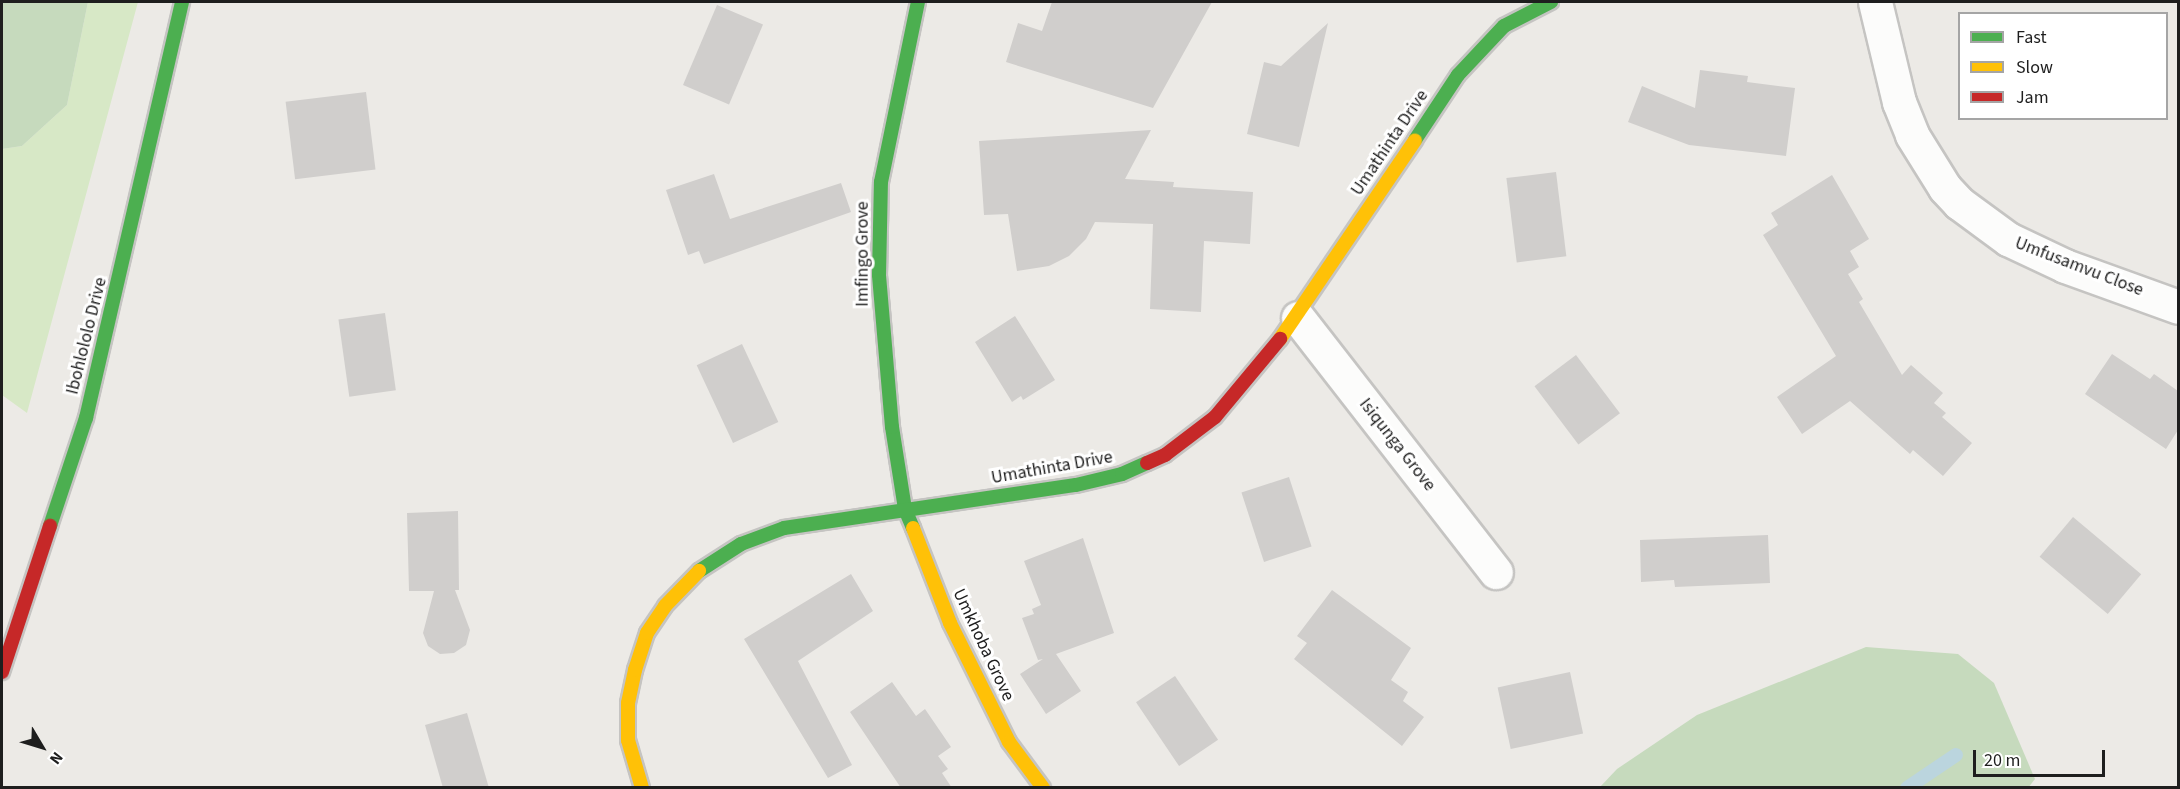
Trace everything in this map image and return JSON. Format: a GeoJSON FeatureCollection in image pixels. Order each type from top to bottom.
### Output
{"type":"FeatureCollection","features":[{"type":"Feature","properties":{"kind":"street","name":"Ibohlololo Drive"},"geometry":{"type":"LineString","coordinates":[[2,672],[86,418],[182,2]]}},
{"type":"Feature","properties":{"kind":"street","name":"Imfingo Grove"},"geometry":{"type":"LineString","coordinates":[[905,509],[883,351],[881,194],[894,107],[918,2]]}},
{"type":"Feature","properties":{"kind":"street","name":"Umathinta Drive"},"geometry":{"type":"LineString","coordinates":[[642,788],[628,740],[628,704],[647,633],[683,586],[708,562],[773,532],[905,509],[1076,485],[1122,474],[1165,455],[1215,417],[1298,318],[1458,75],[1504,26],[1551,2]]}},
{"type":"Feature","properties":{"kind":"street","name":"Umfusamvu Close"},"geometry":{"type":"LineString","coordinates":[[1875,2],[1899,102],[1912,135],[1944,188],[1959,203],[2008,239],[2066,266],[2178,307]]}},
{"type":"Feature","properties":{"kind":"street","name":"Isiqunga Grove"},"geometry":{"type":"LineString","coordinates":[[1298,318],[1496,572]]}},
{"type":"Feature","properties":{"kind":"street","name":"Umkhoba Grove"},"geometry":{"type":"LineString","coordinates":[[905,509],[950,623],[1008,742],[1043,788]]}},
{"type":"Feature","properties":{"kind":"green space"},"geometry":{"type":"Polygon","coordinates":[[[2,2],[88,2],[67,105],[22,146],[2,149],[2,2]]]}},
{"type":"Feature","properties":{"kind":"green space"},"geometry":{"type":"Polygon","coordinates":[[[88,2],[138,2],[27,413],[2,395],[2,149],[22,146],[67,105],[88,2]]]}},
{"type":"Feature","properties":{"kind":"green space"},"geometry":{"type":"Polygon","coordinates":[[[1866,647],[1958,654],[1994,683],[2035,779],[2028,788],[1600,787],[1617,769],[1697,715],[1866,647]]]}},
{"type":"Feature","properties":{"kind":"building"},"geometry":{"type":"Polygon","coordinates":[[[1052,2],[1212,2],[1153,108],[1006,62],[1018,23],[1042,31],[1052,2]]]}},
{"type":"Feature","properties":{"kind":"building"},"geometry":{"type":"Polygon","coordinates":[[[717,5],[763,25],[729,105],[683,85],[717,5]]]}},
{"type":"Feature","properties":{"kind":"building"},"geometry":{"type":"Polygon","coordinates":[[[1328,23],[1299,147],[1247,134],[1264,62],[1281,66],[1328,23]]]}},
{"type":"Feature","properties":{"kind":"building"},"geometry":{"type":"Polygon","coordinates":[[[1700,70],[1748,76],[1747,82],[1795,88],[1786,156],[1689,145],[1628,122],[1642,86],[1695,108],[1700,70]]]}},
{"type":"Feature","properties":{"kind":"building"},"geometry":{"type":"Polygon","coordinates":[[[366,92],[376,169],[295,179],[286,102],[366,92]]]}},
{"type":"Feature","properties":{"kind":"building"},"geometry":{"type":"Polygon","coordinates":[[[1151,130],[1125,179],[1174,182],[1173,187],[1253,192],[1250,244],[1204,241],[1201,312],[1150,309],[1153,224],[1095,222],[1086,239],[1069,256],[1049,266],[1017,271],[1008,214],[984,215],[979,141],[1151,130]]]}},
{"type":"Feature","properties":{"kind":"building"},"geometry":{"type":"Polygon","coordinates":[[[1556,172],[1566,256],[1517,262],[1506,178],[1556,172]]]}},
{"type":"Feature","properties":{"kind":"building"},"geometry":{"type":"Polygon","coordinates":[[[714,174],[730,219],[841,183],[851,212],[704,264],[699,251],[688,255],[666,190],[714,174]]]}},
{"type":"Feature","properties":{"kind":"building"},"geometry":{"type":"Polygon","coordinates":[[[1832,175],[1869,239],[1850,251],[1859,267],[1848,274],[1863,299],[1859,302],[1902,375],[1911,365],[1943,393],[1934,403],[1946,413],[1942,417],[1972,443],[1943,476],[1913,450],[1910,454],[1850,401],[1802,434],[1777,397],[1836,356],[1763,235],[1778,225],[1771,213],[1832,175]]]}},
{"type":"Feature","properties":{"kind":"building"},"geometry":{"type":"Polygon","coordinates":[[[385,313],[396,390],[349,397],[338,320],[385,313]]]}},
{"type":"Feature","properties":{"kind":"building"},"geometry":{"type":"Polygon","coordinates":[[[1015,316],[1055,380],[1023,400],[1021,396],[1012,402],[975,342],[1015,316]]]}},
{"type":"Feature","properties":{"kind":"building"},"geometry":{"type":"Polygon","coordinates":[[[742,344],[778,422],[733,443],[697,365],[742,344]]]}},
{"type":"Feature","properties":{"kind":"building"},"geometry":{"type":"Polygon","coordinates":[[[2112,354],[2150,379],[2154,374],[2178,391],[2178,430],[2166,449],[2085,394],[2112,354]]]}},
{"type":"Feature","properties":{"kind":"building"},"geometry":{"type":"Polygon","coordinates":[[[1576,355],[1620,413],[1578,445],[1534,386],[1576,355]]]}},
{"type":"Feature","properties":{"kind":"building"},"geometry":{"type":"Polygon","coordinates":[[[1289,477],[1312,546],[1264,562],[1241,492],[1289,477]]]}},
{"type":"Feature","properties":{"kind":"building"},"geometry":{"type":"Polygon","coordinates":[[[458,511],[459,590],[455,590],[470,630],[466,645],[454,653],[440,654],[428,646],[423,633],[434,591],[409,591],[407,513],[458,511]]]}},
{"type":"Feature","properties":{"kind":"building"},"geometry":{"type":"Polygon","coordinates":[[[2073,517],[2141,574],[2108,614],[2040,557],[2073,517]]]}},
{"type":"Feature","properties":{"kind":"building"},"geometry":{"type":"Polygon","coordinates":[[[1768,535],[1770,583],[1675,587],[1674,580],[1641,582],[1640,540],[1768,535]]]}},
{"type":"Feature","properties":{"kind":"building"},"geometry":{"type":"Polygon","coordinates":[[[1083,538],[1114,633],[1056,654],[1081,691],[1046,714],[1020,674],[1043,659],[1038,660],[1022,618],[1034,614],[1032,609],[1041,605],[1024,561],[1083,538]]]}},
{"type":"Feature","properties":{"kind":"building"},"geometry":{"type":"Polygon","coordinates":[[[851,574],[873,611],[798,661],[852,765],[828,778],[744,639],[851,574]]]}},
{"type":"Feature","properties":{"kind":"building"},"geometry":{"type":"Polygon","coordinates":[[[1332,590],[1411,648],[1391,680],[1408,692],[1403,701],[1424,717],[1402,746],[1294,659],[1307,643],[1297,636],[1332,590]]]}},
{"type":"Feature","properties":{"kind":"building"},"geometry":{"type":"Polygon","coordinates":[[[1570,672],[1583,734],[1511,749],[1498,687],[1570,672]]]}},
{"type":"Feature","properties":{"kind":"building"},"geometry":{"type":"Polygon","coordinates":[[[1175,676],[1218,740],[1179,766],[1136,702],[1175,676]]]}},
{"type":"Feature","properties":{"kind":"building"},"geometry":{"type":"Polygon","coordinates":[[[892,682],[916,716],[925,709],[951,747],[938,756],[948,769],[942,773],[952,788],[901,788],[850,712],[892,682]]]}},
{"type":"Feature","properties":{"kind":"building"},"geometry":{"type":"Polygon","coordinates":[[[467,713],[489,788],[443,788],[425,725],[467,713]]]}},
{"type":"Feature","properties":{"kind":"waterway"},"geometry":{"type":"LineString","coordinates":[[1907,788],[1956,755]]}},
{"type":"Feature","properties":{"kind":"traffic: fast"},"geometry":{"type":"LineString","coordinates":[[50,526],[86,418],[182,2]]}},
{"type":"Feature","properties":{"kind":"traffic: fast"},"geometry":{"type":"LineString","coordinates":[[913,528],[905,509],[892,427],[879,275],[881,182],[918,2]]}},
{"type":"Feature","properties":{"kind":"traffic: fast"},"geometry":{"type":"LineString","coordinates":[[1415,140],[1458,75],[1504,26],[1551,2]]}},
{"type":"Feature","properties":{"kind":"traffic: fast"},"geometry":{"type":"LineString","coordinates":[[699,571],[741,544],[784,528],[1076,485],[1122,474],[1147,463]]}},
{"type":"Feature","properties":{"kind":"traffic: slow"},"geometry":{"type":"LineString","coordinates":[[1280,339],[1415,140]]}},
{"type":"Feature","properties":{"kind":"traffic: slow"},"geometry":{"type":"LineString","coordinates":[[913,528],[950,623],[1009,742],[1043,788]]}},
{"type":"Feature","properties":{"kind":"traffic: slow"},"geometry":{"type":"LineString","coordinates":[[642,788],[628,740],[628,703],[635,670],[647,633],[665,606],[699,571]]}},
{"type":"Feature","properties":{"kind":"traffic: jam"},"geometry":{"type":"LineString","coordinates":[[1147,463],[1165,455],[1215,417],[1280,339]]}},
{"type":"Feature","properties":{"kind":"traffic: jam"},"geometry":{"type":"LineString","coordinates":[[2,672],[50,526]]}}]}
